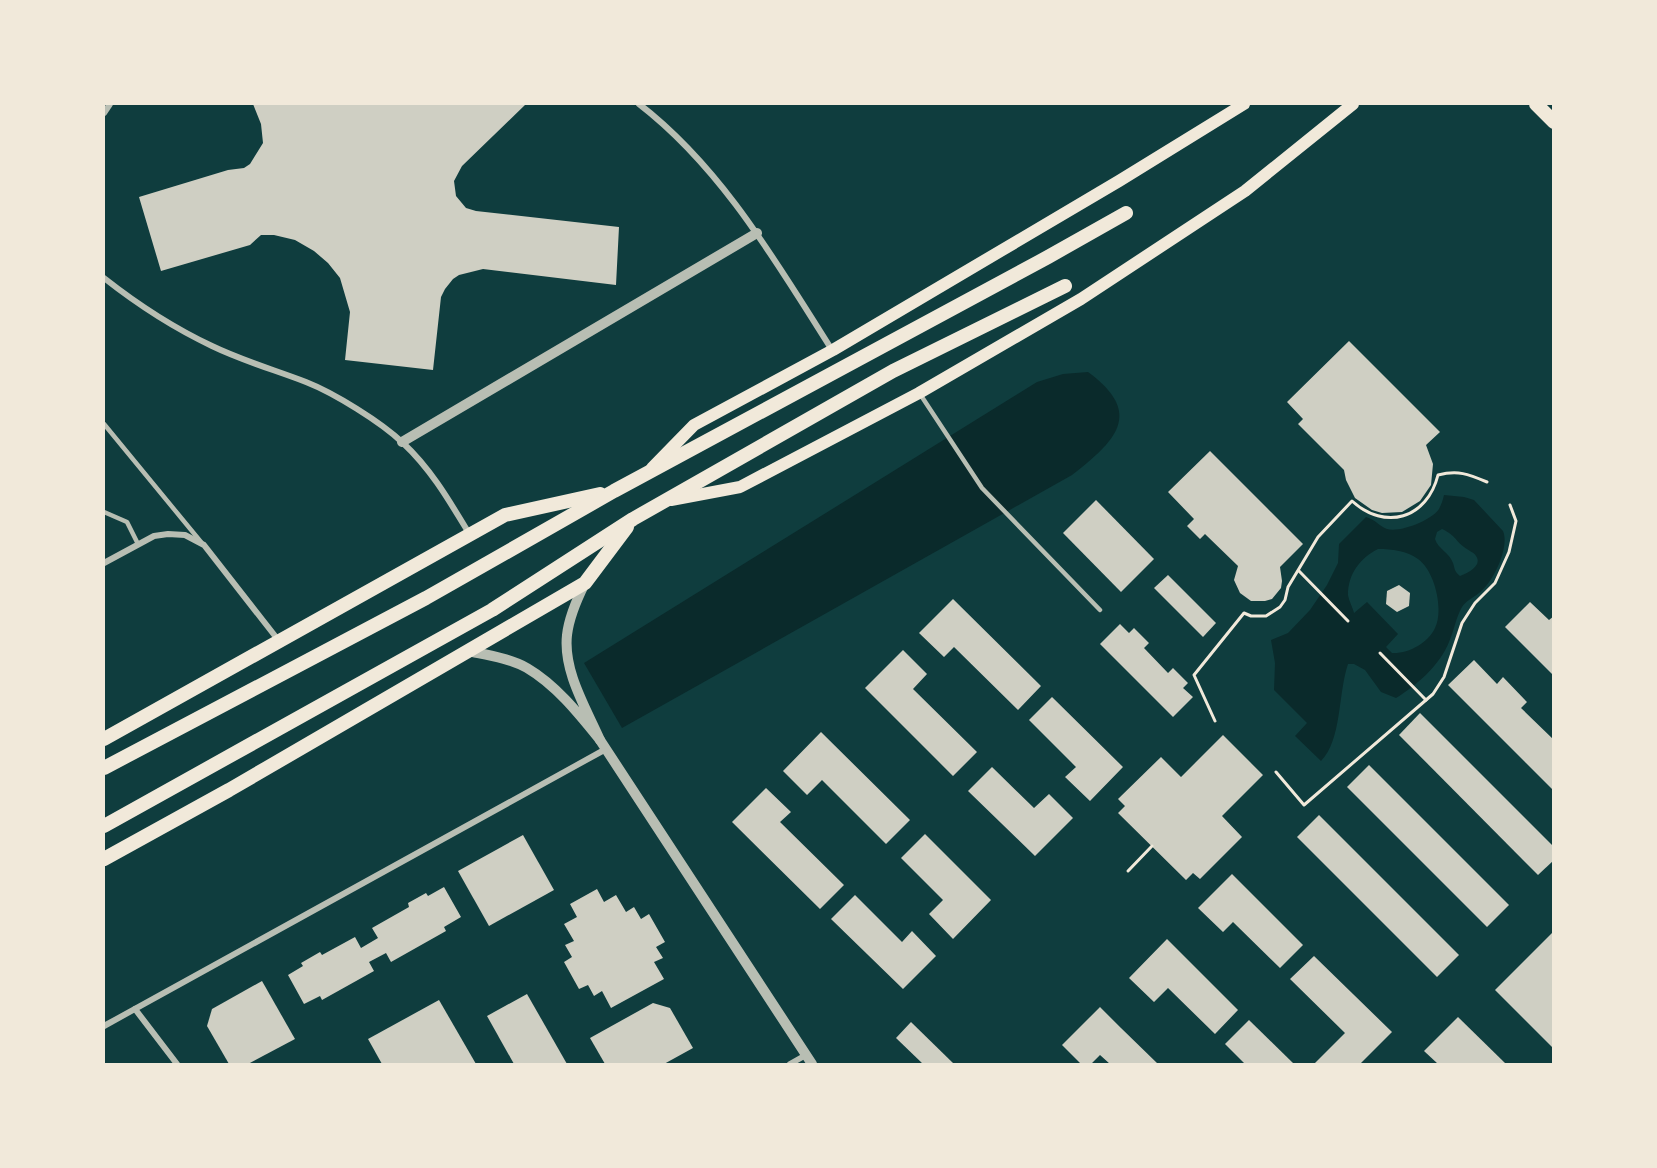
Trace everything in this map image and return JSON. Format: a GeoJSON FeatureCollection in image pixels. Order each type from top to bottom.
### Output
{"type":"FeatureCollection","features":[{"type":"Feature","properties":{"kind":"main road"},"geometry":{"type":"LineString","coordinates":[[648,472],[694,425],[833,350],[1119,181],[1244,104]]}},
{"type":"Feature","properties":{"kind":"main road"},"geometry":{"type":"LineString","coordinates":[[663,501],[740,487],[919,393],[1082,299],[1245,191],[1353,104]]}},
{"type":"Feature","properties":{"kind":"main road"},"geometry":{"type":"LineString","coordinates":[[1536,104],[1554,122]]}},
{"type":"Feature","properties":{"kind":"main road"},"geometry":{"type":"LineString","coordinates":[[104,768],[426,598],[648,472],[1048,257],[1125,213]]}},
{"type":"Feature","properties":{"kind":"main road"},"geometry":{"type":"LineString","coordinates":[[104,826],[492,610],[663,501],[893,371],[1065,286]]}},
{"type":"Feature","properties":{"kind":"main road"},"geometry":{"type":"LineString","coordinates":[[104,739],[505,515],[614,491]]}},
{"type":"Feature","properties":{"kind":"main road"},"geometry":{"type":"LineString","coordinates":[[104,860],[585,583],[633,519]]}},
{"type":"Feature","properties":{"kind":"street"},"geometry":{"type":"LineString","coordinates":[[104,113],[110,104]]}},
{"type":"Feature","properties":{"kind":"street"},"geometry":{"type":"LineString","coordinates":[[639,104],[709,171],[757,233],[833,350]]}},
{"type":"Feature","properties":{"kind":"street"},"geometry":{"type":"LineString","coordinates":[[402,442],[757,233]]}},
{"type":"Feature","properties":{"kind":"street"},"geometry":{"type":"LineString","coordinates":[[104,278],[163,319],[212,346],[308,382],[340,399],[402,442],[435,478],[470,535]]}},
{"type":"Feature","properties":{"kind":"street"},"geometry":{"type":"LineString","coordinates":[[104,563],[154,536],[185,535],[204,545],[279,641]]}},
{"type":"Feature","properties":{"kind":"street"},"geometry":{"type":"LineString","coordinates":[[585,583],[573,609],[567,636],[569,667],[603,745]]}},
{"type":"Feature","properties":{"kind":"street"},"geometry":{"type":"LineString","coordinates":[[468,651],[508,660],[527,668],[552,687],[577,711],[603,745],[809,1060],[790,1065]]}},
{"type":"Feature","properties":{"kind":"street"},"geometry":{"type":"LineString","coordinates":[[104,1026],[603,745]]}},
{"type":"Feature","properties":{"kind":"street"},"geometry":{"type":"LineString","coordinates":[[135,1009],[177,1065]]}},
{"type":"Feature","properties":{"kind":"lane"},"geometry":{"type":"LineString","coordinates":[[919,393],[982,488],[1100,610]]}},
{"type":"Feature","properties":{"kind":"lane"},"geometry":{"type":"LineString","coordinates":[[104,424],[204,545]]}},
{"type":"Feature","properties":{"kind":"lane"},"geometry":{"type":"LineString","coordinates":[[104,512],[128,522],[138,544]]}},
{"type":"Feature","properties":{"kind":"path"},"geometry":{"type":"LineString","coordinates":[[1215,721],[1194,675],[1244,613],[1251,616],[1266,616],[1280,607],[1285,600],[1288,587],[1318,537],[1352,501],[1370,515],[1392,518],[1404,516],[1423,505],[1435,486],[1438,475],[1452,471],[1468,474],[1487,482]]}},
{"type":"Feature","properties":{"kind":"path"},"geometry":{"type":"LineString","coordinates":[[1276,772],[1304,805],[1432,694],[1444,678],[1462,623],[1475,603],[1495,582],[1509,552],[1515,521],[1510,505]]}},
{"type":"Feature","properties":{"kind":"path"},"geometry":{"type":"LineString","coordinates":[[1298,570],[1348,621]]}},
{"type":"Feature","properties":{"kind":"path"},"geometry":{"type":"LineString","coordinates":[[1380,653],[1426,700]]}},
{"type":"Feature","properties":{"kind":"path"},"geometry":{"type":"LineString","coordinates":[[1128,871],[1152,846]]}},
{"type":"Feature","properties":{"kind":"water"},"geometry":{"type":"Polygon","coordinates":[[[1088,372],[1105,387],[1116,401],[1119,414],[1118,426],[1111,439],[1101,450],[1072,475],[622,728],[584,663],[1037,382],[1063,374],[1088,372]]]}},
{"type":"Feature","properties":{"kind":"water"},"geometry":{"type":"Polygon","coordinates":[[[1444,495],[1474,500],[1503,531],[1504,546],[1495,573],[1484,588],[1462,607],[1440,659],[1427,674],[1396,698],[1381,692],[1365,670],[1354,664],[1348,664],[1333,741],[1321,761],[1295,736],[1307,723],[1274,690],[1275,663],[1271,640],[1288,633],[1310,610],[1327,585],[1338,563],[1339,544],[1366,517],[1387,529],[1400,529],[1430,517],[1439,509],[1444,495]],[[1442,529],[1437,532],[1435,539],[1451,559],[1457,573],[1460,576],[1473,569],[1478,560],[1475,555],[1450,533],[1442,529]],[[1378,549],[1356,568],[1350,580],[1348,595],[1354,613],[1367,602],[1398,634],[1386,647],[1392,653],[1404,652],[1423,643],[1435,628],[1439,611],[1436,591],[1429,572],[1418,559],[1399,551],[1378,549]]]}},
{"type":"Feature","properties":{"kind":"building"},"geometry":{"type":"Polygon","coordinates":[[[253,104],[526,104],[462,166],[454,181],[456,196],[466,208],[476,211],[619,227],[616,285],[483,269],[459,275],[453,279],[441,297],[433,370],[345,360],[350,312],[340,278],[314,251],[295,240],[274,235],[261,235],[250,245],[161,271],[139,197],[228,170],[244,168],[250,164],[263,143],[261,124],[253,104]]]}},
{"type":"Feature","properties":{"kind":"building"},"geometry":{"type":"Polygon","coordinates":[[[1349,341],[1440,432],[1426,445],[1433,464],[1431,485],[1420,501],[1402,512],[1382,513],[1372,510],[1355,498],[1344,470],[1298,424],[1303,419],[1287,402],[1349,341]]]}},
{"type":"Feature","properties":{"kind":"building"},"geometry":{"type":"Polygon","coordinates":[[[1210,451],[1303,544],[1280,567],[1281,588],[1272,599],[1251,601],[1240,593],[1234,580],[1238,566],[1205,534],[1200,539],[1187,526],[1194,519],[1168,492],[1210,451]]]}},
{"type":"Feature","properties":{"kind":"building"},"geometry":{"type":"Polygon","coordinates":[[[1096,500],[1154,559],[1121,592],[1063,533],[1096,500]]]}},
{"type":"Feature","properties":{"kind":"building"},"geometry":{"type":"Polygon","coordinates":[[[1168,575],[1216,623],[1203,637],[1154,588],[1168,575]]]}},
{"type":"Feature","properties":{"kind":"building"},"geometry":{"type":"Polygon","coordinates":[[[1399,585],[1410,593],[1409,606],[1397,612],[1386,604],[1387,591],[1399,585]]]}},
{"type":"Feature","properties":{"kind":"building"},"geometry":{"type":"Polygon","coordinates":[[[953,599],[1041,686],[1018,710],[954,647],[944,657],[919,633],[953,599]]]}},
{"type":"Feature","properties":{"kind":"building"},"geometry":{"type":"Polygon","coordinates":[[[1530,602],[1549,620],[1554,616],[1554,676],[1505,627],[1530,602]]]}},
{"type":"Feature","properties":{"kind":"building"},"geometry":{"type":"Polygon","coordinates":[[[1120,624],[1129,633],[1134,628],[1149,643],[1144,648],[1168,673],[1173,668],[1188,683],[1183,688],[1193,697],[1173,717],[1100,644],[1120,624]]]}},
{"type":"Feature","properties":{"kind":"building"},"geometry":{"type":"Polygon","coordinates":[[[903,650],[927,674],[913,689],[977,752],[953,776],[865,688],[903,650]]]}},
{"type":"Feature","properties":{"kind":"building"},"geometry":{"type":"Polygon","coordinates":[[[1474,660],[1497,684],[1503,677],[1527,702],[1521,708],[1554,740],[1554,791],[1448,685],[1474,660]]]}},
{"type":"Feature","properties":{"kind":"building"},"geometry":{"type":"Polygon","coordinates":[[[1052,697],[1123,767],[1090,801],[1065,777],[1076,767],[1029,720],[1052,697]]]}},
{"type":"Feature","properties":{"kind":"building"},"geometry":{"type":"Polygon","coordinates":[[[1420,713],[1554,847],[1554,860],[1538,875],[1399,735],[1420,713]]]}},
{"type":"Feature","properties":{"kind":"building"},"geometry":{"type":"Polygon","coordinates":[[[821,732],[910,820],[886,844],[822,780],[807,795],[783,771],[821,732]]]}},
{"type":"Feature","properties":{"kind":"building"},"geometry":{"type":"Polygon","coordinates":[[[1223,735],[1263,775],[1222,816],[1242,837],[1200,879],[1193,873],[1186,880],[1118,813],[1125,806],[1118,799],[1161,757],[1181,777],[1223,735]]]}},
{"type":"Feature","properties":{"kind":"building"},"geometry":{"type":"Polygon","coordinates":[[[1369,765],[1509,905],[1487,927],[1347,787],[1369,765]]]}},
{"type":"Feature","properties":{"kind":"building"},"geometry":{"type":"Polygon","coordinates":[[[992,767],[1034,808],[1049,794],[1073,818],[1035,856],[968,791],[992,767]]]}},
{"type":"Feature","properties":{"kind":"building"},"geometry":{"type":"Polygon","coordinates":[[[766,788],[791,812],[780,822],[844,885],[820,909],[732,822],[766,788]]]}},
{"type":"Feature","properties":{"kind":"building"},"geometry":{"type":"Polygon","coordinates":[[[1319,815],[1459,955],[1437,977],[1297,837],[1319,815]]]}},
{"type":"Feature","properties":{"kind":"building"},"geometry":{"type":"Polygon","coordinates":[[[925,834],[991,900],[953,939],[929,914],[943,900],[901,858],[925,834]]]}},
{"type":"Feature","properties":{"kind":"building"},"geometry":{"type":"Polygon","coordinates":[[[523,835],[554,890],[489,926],[458,871],[523,835]]]}},
{"type":"Feature","properties":{"kind":"building"},"geometry":{"type":"Polygon","coordinates":[[[1232,874],[1303,945],[1280,968],[1233,922],[1223,932],[1198,908],[1232,874]]]}},
{"type":"Feature","properties":{"kind":"building"},"geometry":{"type":"Polygon","coordinates":[[[444,887],[461,917],[444,927],[446,931],[391,962],[386,953],[369,962],[374,971],[322,1000],[320,996],[304,1004],[288,975],[303,966],[301,963],[320,952],[322,955],[355,937],[361,948],[378,938],[372,928],[409,907],[408,903],[426,893],[428,896],[444,887]]]}},
{"type":"Feature","properties":{"kind":"building"},"geometry":{"type":"Polygon","coordinates":[[[597,889],[604,902],[616,895],[626,912],[634,907],[641,919],[649,914],[665,942],[656,947],[663,958],[654,962],[664,979],[611,1008],[602,991],[594,996],[588,985],[579,989],[564,962],[572,957],[565,945],[574,941],[564,924],[577,917],[570,904],[597,889]]]}},
{"type":"Feature","properties":{"kind":"building"},"geometry":{"type":"Polygon","coordinates":[[[855,895],[902,942],[912,931],[936,956],[903,989],[831,919],[855,895]]]}},
{"type":"Feature","properties":{"kind":"building"},"geometry":{"type":"Polygon","coordinates":[[[1554,931],[1554,1049],[1495,990],[1554,931]]]}},
{"type":"Feature","properties":{"kind":"building"},"geometry":{"type":"Polygon","coordinates":[[[1167,939],[1238,1010],[1215,1034],[1168,988],[1154,1002],[1129,978],[1167,939]]]}},
{"type":"Feature","properties":{"kind":"building"},"geometry":{"type":"Polygon","coordinates":[[[1314,956],[1392,1032],[1360,1064],[1314,1064],[1345,1033],[1290,979],[1314,956]]]}},
{"type":"Feature","properties":{"kind":"building"},"geometry":{"type":"Polygon","coordinates":[[[262,981],[295,1039],[248,1064],[229,1064],[207,1026],[212,1009],[262,981]]]}},
{"type":"Feature","properties":{"kind":"building"},"geometry":{"type":"Polygon","coordinates":[[[527,994],[567,1064],[514,1064],[487,1016],[527,994]]]}},
{"type":"Feature","properties":{"kind":"building"},"geometry":{"type":"Polygon","coordinates":[[[439,1000],[476,1064],[382,1064],[368,1039],[439,1000]]]}},
{"type":"Feature","properties":{"kind":"building"},"geometry":{"type":"Polygon","coordinates":[[[653,1003],[670,1008],[693,1048],[664,1064],[605,1064],[590,1038],[653,1003]]]}},
{"type":"Feature","properties":{"kind":"building"},"geometry":{"type":"Polygon","coordinates":[[[1100,1007],[1158,1064],[1110,1064],[1100,1055],[1091,1064],[1081,1064],[1062,1045],[1100,1007]]]}},
{"type":"Feature","properties":{"kind":"building"},"geometry":{"type":"Polygon","coordinates":[[[1458,1017],[1506,1064],[1438,1064],[1424,1051],[1458,1017]]]}},
{"type":"Feature","properties":{"kind":"building"},"geometry":{"type":"Polygon","coordinates":[[[1249,1020],[1294,1064],[1245,1064],[1225,1044],[1249,1020]]]}},
{"type":"Feature","properties":{"kind":"building"},"geometry":{"type":"Polygon","coordinates":[[[911,1022],[954,1064],[923,1064],[896,1038],[911,1022]]]}}]}
